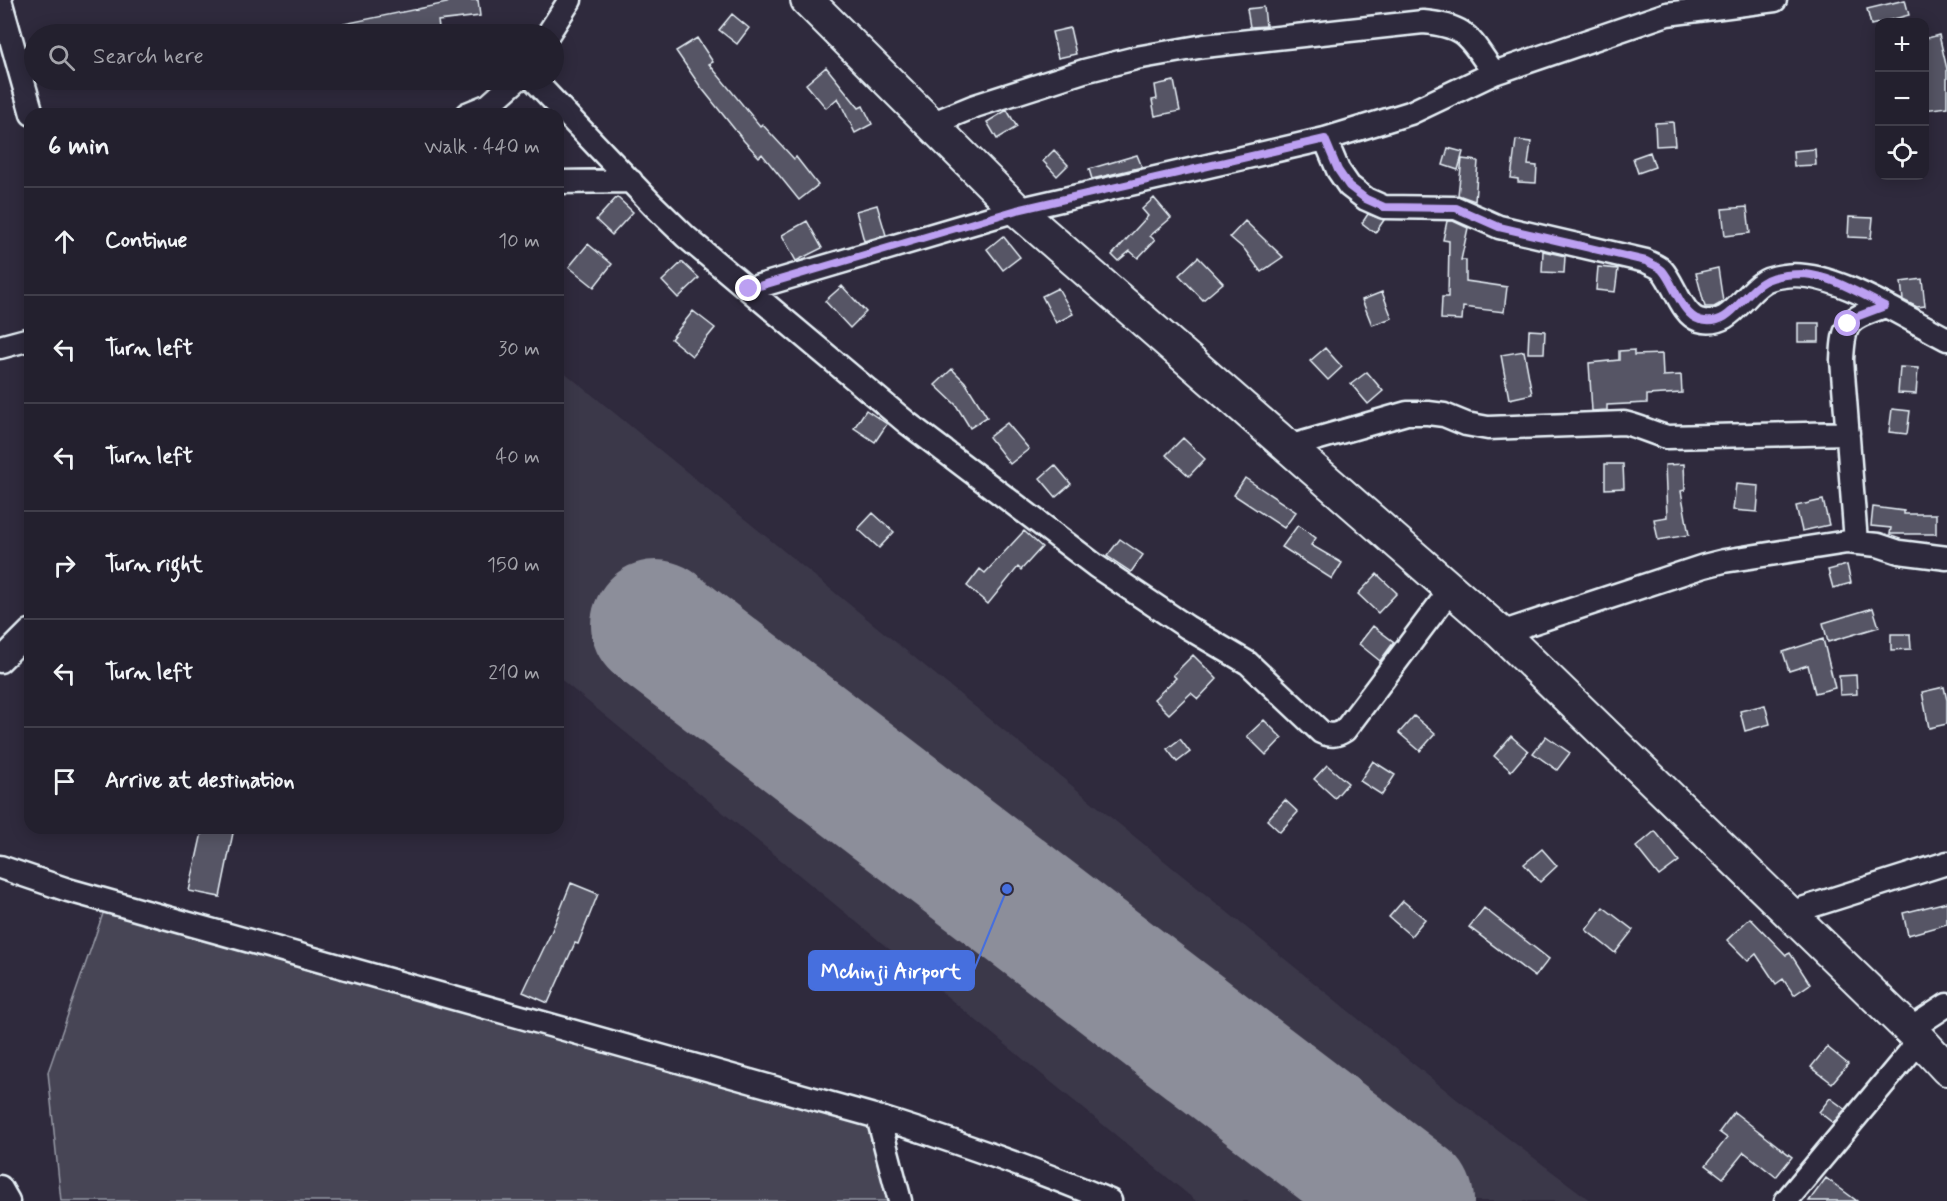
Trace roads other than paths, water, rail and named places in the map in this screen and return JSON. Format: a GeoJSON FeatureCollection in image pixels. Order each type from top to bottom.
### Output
{"type":"FeatureCollection","features":[{"type":"Feature","properties":{"kind":"street"},"geometry":{"type":"LineString","coordinates":[[0,0],[24,86]]}},
{"type":"Feature","properties":{"kind":"street"},"geometry":{"type":"LineString","coordinates":[[554,24],[570,0]]}},
{"type":"Feature","properties":{"kind":"street"},"geometry":{"type":"LineString","coordinates":[[807,0],[1017,210],[1501,633],[1947,1069]]}},
{"type":"Feature","properties":{"kind":"street"},"geometry":{"type":"LineString","coordinates":[[749,289],[1017,210],[1325,139],[1410,113],[1494,73],[1667,14],[1773,0]]}},
{"type":"Feature","properties":{"kind":"street"},"geometry":{"type":"LineString","coordinates":[[931,124],[975,105],[1084,71],[1136,58],[1204,46],[1424,22],[1446,24],[1463,32],[1494,73]]}},
{"type":"Feature","properties":{"kind":"street"},"geometry":{"type":"LineString","coordinates":[[25,90],[30,108]]}},
{"type":"Feature","properties":{"kind":"street"},"geometry":{"type":"LineString","coordinates":[[482,108],[489,105],[506,90]]}},
{"type":"Feature","properties":{"kind":"street"},"geometry":{"type":"LineString","coordinates":[[544,90],[561,108]]}},
{"type":"Feature","properties":{"kind":"street"},"geometry":{"type":"LineString","coordinates":[[564,111],[686,237],[906,422],[1096,566],[1187,627],[1248,663],[1321,732],[1338,735],[1345,730],[1451,589]]}},
{"type":"Feature","properties":{"kind":"street"},"geometry":{"type":"LineString","coordinates":[[1325,139],[1338,170],[1349,186],[1366,199],[1384,207],[1456,208],[1499,227],[1646,261],[1661,268],[1688,314],[1699,320],[1714,321],[1732,313],[1749,293],[1764,281],[1805,274],[1839,284],[1947,339]]}},
{"type":"Feature","properties":{"kind":"street"},"geometry":{"type":"LineString","coordinates":[[564,182],[631,181]]}},
{"type":"Feature","properties":{"kind":"street"},"geometry":{"type":"LineString","coordinates":[[1856,542],[1842,360],[1844,333],[1856,317],[1885,306]]}},
{"type":"Feature","properties":{"kind":"street"},"geometry":{"type":"LineString","coordinates":[[0,347],[24,341]]}},
{"type":"Feature","properties":{"kind":"street"},"geometry":{"type":"LineString","coordinates":[[1288,447],[1407,413],[1444,415],[1466,424],[1488,428],[1624,423],[1667,437],[1848,433]]}},
{"type":"Feature","properties":{"kind":"street"},"geometry":{"type":"LineString","coordinates":[[1501,633],[1704,566],[1847,542],[1878,545],[1899,552],[1947,558]]}},
{"type":"Feature","properties":{"kind":"street"},"geometry":{"type":"LineString","coordinates":[[0,661],[24,637]]}},
{"type":"Feature","properties":{"kind":"street"},"geometry":{"type":"LineString","coordinates":[[1789,913],[1947,863]]}},
{"type":"Feature","properties":{"kind":"street"},"geometry":{"type":"LineString","coordinates":[[0,867],[68,890],[878,1117],[1039,1171],[1110,1201]]}},
{"type":"Feature","properties":{"kind":"street"},"geometry":{"type":"LineString","coordinates":[[1786,1201],[1914,1035],[1947,1005]]}},
{"type":"Feature","properties":{"kind":"street"},"geometry":{"type":"LineString","coordinates":[[878,1117],[900,1201]]}},
{"type":"Feature","properties":{"kind":"street"},"geometry":{"type":"LineString","coordinates":[[0,1187],[8,1201]]}},
{"type":"Feature","properties":{"kind":"place","name":"Mchinji Airport"},"geometry":{"type":"Point","coordinates":[1007,889]}}]}
